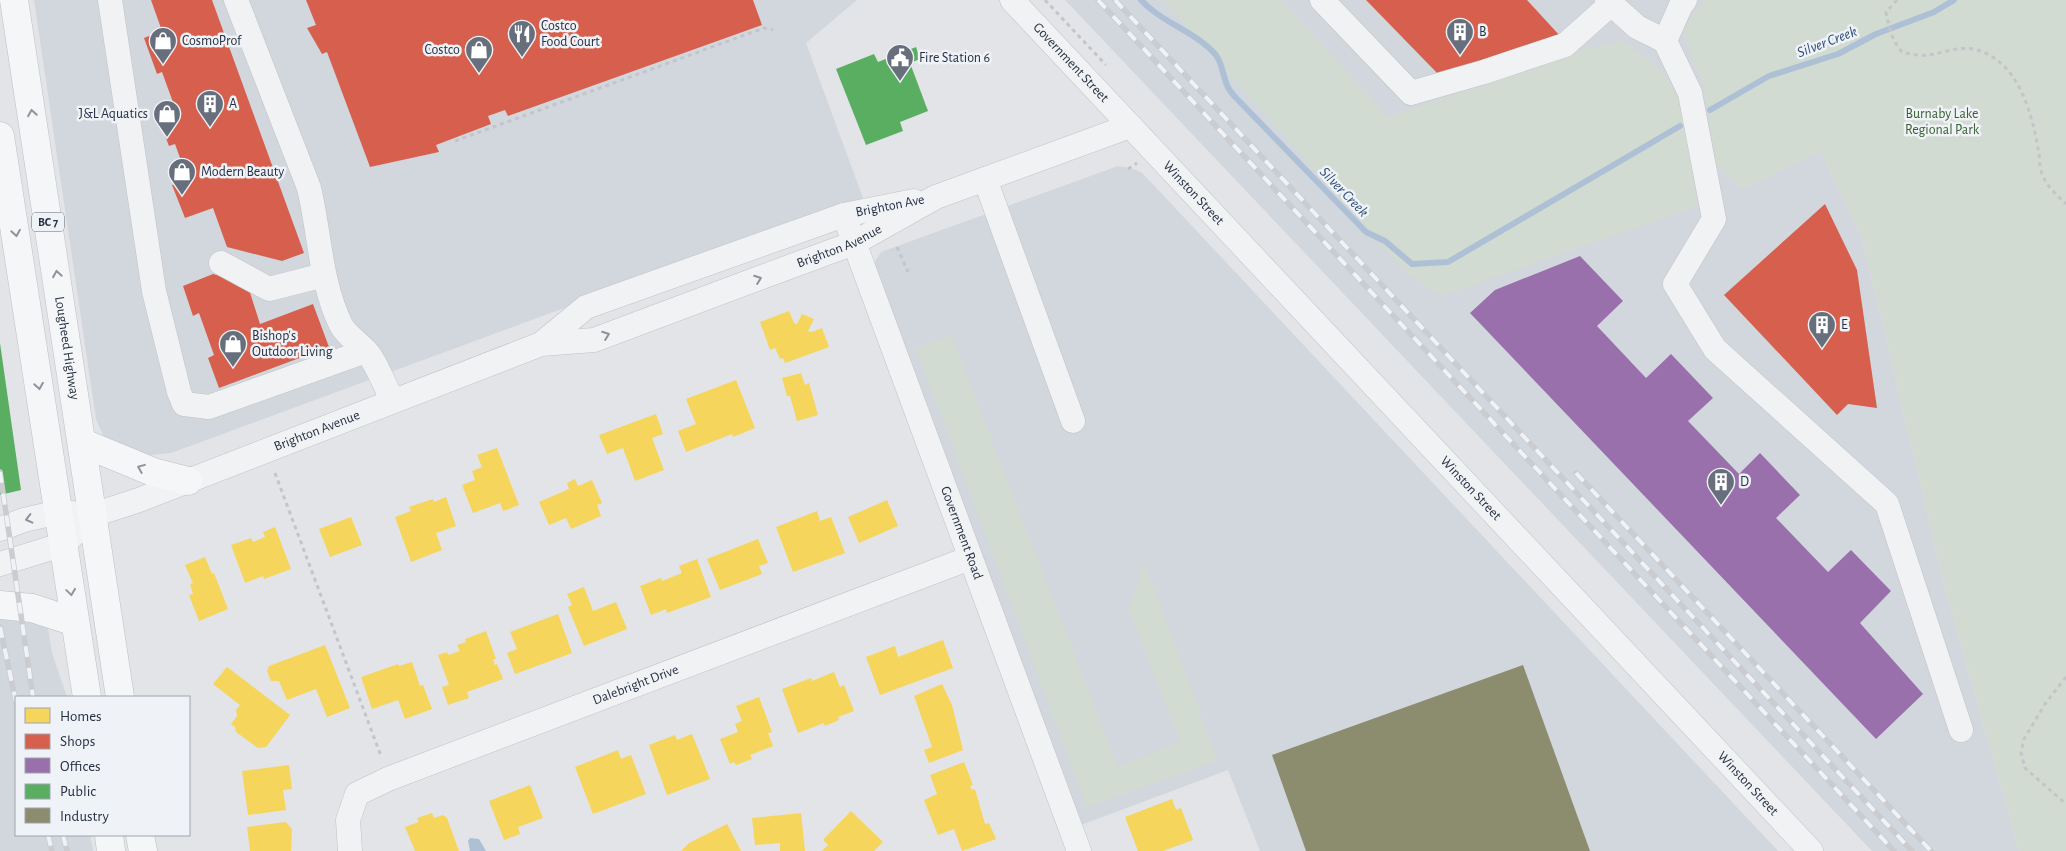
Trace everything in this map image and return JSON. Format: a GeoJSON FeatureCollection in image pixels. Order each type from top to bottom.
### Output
{"type":"FeatureCollection","features":[{"type":"Feature","properties":{"kind":"main road","name":"Lougheed Highway"},"geometry":{"type":"LineString","coordinates":[[14,0],[83,443],[120,696]]}},
{"type":"Feature","properties":{"kind":"main road","name":"BC 7"},"geometry":{"type":"LineString","coordinates":[[0,136],[87,696]]}},
{"type":"Feature","properties":{"kind":"main road"},"geometry":{"type":"LineString","coordinates":[[83,443],[153,472],[188,481]]}},
{"type":"Feature","properties":{"kind":"main road"},"geometry":{"type":"LineString","coordinates":[[0,605],[32,608],[75,622]]}},
{"type":"Feature","properties":{"kind":"main road"},"geometry":{"type":"LineString","coordinates":[[109,836],[111,851]]}},
{"type":"Feature","properties":{"kind":"main road"},"geometry":{"type":"LineString","coordinates":[[140,836],[143,851]]}},
{"type":"Feature","properties":{"kind":"street"},"geometry":{"type":"LineString","coordinates":[[110,0],[154,291],[178,392],[184,404],[209,407],[366,351]]}},
{"type":"Feature","properties":{"kind":"street"},"geometry":{"type":"LineString","coordinates":[[236,0],[309,188],[315,213],[324,275],[331,301],[342,327],[370,355],[392,400]]}},
{"type":"Feature","properties":{"kind":"street","name":"Government Street"},"geometry":{"type":"LineString","coordinates":[[1012,0],[1130,126]]}},
{"type":"Feature","properties":{"kind":"street"},"geometry":{"type":"LineString","coordinates":[[1322,0],[1410,94],[1565,45],[1609,2],[1637,27],[1665,41],[1690,93],[1714,219],[1675,284],[1715,349],[1887,504],[1961,730]]}},
{"type":"Feature","properties":{"kind":"street"},"geometry":{"type":"LineString","coordinates":[[1665,41],[1685,0]]}},
{"type":"Feature","properties":{"kind":"street","name":"Brighton Avenue"},"geometry":{"type":"LineString","coordinates":[[0,529],[24,520],[59,512],[93,514],[188,481],[392,400],[541,344],[594,340],[854,243],[936,196],[1130,126]]}},
{"type":"Feature","properties":{"kind":"street","name":"Winston Street"},"geometry":{"type":"LineString","coordinates":[[1130,126],[1811,851]]}},
{"type":"Feature","properties":{"kind":"street"},"geometry":{"type":"LineString","coordinates":[[985,179],[1073,421]]}},
{"type":"Feature","properties":{"kind":"street","name":"Brighton Ave"},"geometry":{"type":"LineString","coordinates":[[844,215],[936,196]]}},
{"type":"Feature","properties":{"kind":"street","name":"Brighton Avenue"},"geometry":{"type":"LineString","coordinates":[[541,344],[586,307],[844,215]]}},
{"type":"Feature","properties":{"kind":"street","name":"Government Road"},"geometry":{"type":"LineString","coordinates":[[844,215],[1079,851]]}},
{"type":"Feature","properties":{"kind":"street"},"geometry":{"type":"LineString","coordinates":[[221,263],[269,289],[324,275]]}},
{"type":"Feature","properties":{"kind":"street","name":"Brighton Avenue"},"geometry":{"type":"LineString","coordinates":[[64,544],[93,514]]}},
{"type":"Feature","properties":{"kind":"street"},"geometry":{"type":"LineString","coordinates":[[0,564],[64,544]]}},
{"type":"Feature","properties":{"kind":"street","name":"Dalebright Drive"},"geometry":{"type":"LineString","coordinates":[[350,851],[348,820],[357,794],[388,779],[970,558]]}},
{"type":"Feature","properties":{"kind":"path"},"geometry":{"type":"LineString","coordinates":[[1897,0],[1886,12],[1892,37],[1896,46],[1902,52],[1928,55],[1958,48],[1976,50],[1996,58],[2010,72],[2024,95],[2034,129],[2041,172],[2047,185],[2066,204]]}},
{"type":"Feature","properties":{"kind":"path"},"geometry":{"type":"LineString","coordinates":[[455,142],[764,28],[773,30]]}},
{"type":"Feature","properties":{"kind":"path"},"geometry":{"type":"LineString","coordinates":[[568,94],[570,100]]}},
{"type":"Feature","properties":{"kind":"path"},"geometry":{"type":"LineString","coordinates":[[542,104],[545,109]]}},
{"type":"Feature","properties":{"kind":"path"},"geometry":{"type":"LineString","coordinates":[[897,247],[908,272]]}},
{"type":"Feature","properties":{"kind":"path"},"geometry":{"type":"LineString","coordinates":[[275,473],[381,756]]}},
{"type":"Feature","properties":{"kind":"path"},"geometry":{"type":"LineString","coordinates":[[2066,678],[2045,704],[2024,739],[2021,753],[2026,768],[2066,804]]}},
{"type":"Feature","properties":{"kind":"shaded area"},"geometry":{"type":"Polygon","coordinates":[[[34,0],[857,0],[806,43],[863,198],[171,453],[149,455],[120,451],[104,438],[96,419],[34,0]]]}},
{"type":"Feature","properties":{"kind":"shaded area"},"geometry":{"type":"Polygon","coordinates":[[[1065,0],[1729,0],[1821,151],[1863,241],[1945,588],[2019,851],[1872,851],[1065,0]]]}},
{"type":"Feature","properties":{"kind":"shaded area"},"geometry":{"type":"Polygon","coordinates":[[[1118,166],[1141,172],[1148,179],[1778,851],[1260,851],[1228,770],[1081,825],[872,266],[881,252],[1118,166]]]}},
{"type":"Feature","properties":{"kind":"shaded area"},"geometry":{"type":"Polygon","coordinates":[[[0,614],[47,622],[52,653],[67,696],[15,696],[15,836],[90,836],[93,851],[0,851],[0,614]]]}},
{"type":"Feature","properties":{"kind":"green space"},"geometry":{"type":"Polygon","coordinates":[[[1163,0],[1281,0],[1388,117],[1574,52],[1620,41],[1656,66],[1672,86],[1678,99],[1686,128],[1698,206],[1441,296],[1409,275],[1163,0]]]}},
{"type":"Feature","properties":{"kind":"green space","name":"Burnaby Lake Regional Park"},"geometry":{"type":"Polygon","coordinates":[[[1705,0],[2066,0],[2066,851],[2019,851],[1945,588],[1863,241],[1821,151],[1742,190],[1716,164],[1704,88],[1682,29],[1705,0]]]}},
{"type":"Feature","properties":{"kind":"green space"},"geometry":{"type":"Polygon","coordinates":[[[951,335],[1118,767],[1180,742],[1129,610],[1144,561],[1218,761],[1087,807],[916,348],[951,335]]]}},
{"type":"Feature","properties":{"kind":"water"},"geometry":{"type":"Polygon","coordinates":[[[470,838],[479,839],[486,851],[470,851],[468,841],[470,838]]]}},
{"type":"Feature","properties":{"kind":"building: Homes"},"geometry":{"type":"Polygon","coordinates":[[[789,311],[794,323],[797,324],[802,314],[814,319],[808,331],[812,332],[822,328],[829,347],[785,363],[783,358],[780,359],[775,348],[770,350],[760,322],[789,311]]]}},
{"type":"Feature","properties":{"kind":"building: Homes"},"geometry":{"type":"Polygon","coordinates":[[[801,373],[805,385],[809,383],[818,415],[797,421],[790,396],[787,396],[782,378],[801,373]]]}},
{"type":"Feature","properties":{"kind":"building: Homes"},"geometry":{"type":"Polygon","coordinates":[[[736,380],[755,428],[733,437],[732,434],[686,452],[678,431],[696,424],[686,399],[736,380]]]}},
{"type":"Feature","properties":{"kind":"building: Homes"},"geometry":{"type":"Polygon","coordinates":[[[656,414],[663,434],[652,438],[664,470],[635,481],[623,448],[607,454],[599,435],[656,414]]]}},
{"type":"Feature","properties":{"kind":"building: Homes"},"geometry":{"type":"Polygon","coordinates":[[[497,448],[519,505],[503,511],[500,503],[473,513],[462,485],[475,480],[472,471],[482,467],[477,455],[497,448]]]}},
{"type":"Feature","properties":{"kind":"building: Homes"},"geometry":{"type":"Polygon","coordinates":[[[575,479],[578,486],[592,480],[602,503],[597,505],[601,516],[571,529],[566,518],[549,525],[539,502],[569,489],[567,483],[575,479]]]}},
{"type":"Feature","properties":{"kind":"building: Homes"},"geometry":{"type":"Polygon","coordinates":[[[446,497],[456,526],[436,533],[442,550],[411,562],[395,517],[411,511],[409,507],[433,499],[434,502],[446,497]]]}},
{"type":"Feature","properties":{"kind":"building: Homes"},"geometry":{"type":"Polygon","coordinates":[[[887,500],[898,526],[859,543],[848,517],[887,500]]]}},
{"type":"Feature","properties":{"kind":"building: Homes"},"geometry":{"type":"Polygon","coordinates":[[[817,511],[820,521],[831,517],[845,553],[793,572],[776,527],[817,511]]]}},
{"type":"Feature","properties":{"kind":"building: Homes"},"geometry":{"type":"Polygon","coordinates":[[[351,517],[362,545],[330,557],[319,529],[351,517]]]}},
{"type":"Feature","properties":{"kind":"building: Homes"},"geometry":{"type":"Polygon","coordinates":[[[275,527],[291,569],[264,579],[263,576],[245,583],[231,545],[251,538],[253,542],[265,537],[263,532],[275,527]]]}},
{"type":"Feature","properties":{"kind":"building: Homes"},"geometry":{"type":"Polygon","coordinates":[[[758,539],[768,563],[759,566],[762,574],[720,590],[707,559],[758,539]]]}},
{"type":"Feature","properties":{"kind":"building: Homes"},"geometry":{"type":"Polygon","coordinates":[[[205,557],[212,574],[214,573],[228,609],[199,621],[189,595],[193,594],[190,584],[193,583],[185,565],[205,557]]]}},
{"type":"Feature","properties":{"kind":"building: Homes"},"geometry":{"type":"Polygon","coordinates":[[[697,559],[711,597],[667,613],[666,609],[651,615],[640,586],[661,578],[662,581],[682,573],[679,566],[697,559]]]}},
{"type":"Feature","properties":{"kind":"building: Homes"},"geometry":{"type":"Polygon","coordinates":[[[584,587],[593,611],[616,602],[627,629],[584,646],[568,607],[572,605],[567,594],[584,587]]]}},
{"type":"Feature","properties":{"kind":"building: Homes"},"geometry":{"type":"Polygon","coordinates":[[[558,614],[572,653],[515,674],[507,653],[517,649],[510,632],[558,614]]]}},
{"type":"Feature","properties":{"kind":"building: Homes"},"geometry":{"type":"Polygon","coordinates":[[[486,631],[496,659],[493,660],[495,665],[497,664],[503,679],[467,692],[469,698],[448,705],[442,687],[449,685],[438,655],[447,652],[448,655],[460,651],[457,645],[466,642],[465,639],[486,631]]]}},
{"type":"Feature","properties":{"kind":"building: Homes"},"geometry":{"type":"Polygon","coordinates":[[[943,640],[953,668],[880,695],[866,657],[895,646],[898,657],[943,640]]]}},
{"type":"Feature","properties":{"kind":"building: Homes"},"geometry":{"type":"Polygon","coordinates":[[[325,645],[350,708],[327,717],[316,689],[287,700],[279,681],[271,681],[267,671],[269,666],[325,645]]]}},
{"type":"Feature","properties":{"kind":"building: Homes"},"geometry":{"type":"Polygon","coordinates":[[[412,662],[420,686],[423,685],[432,709],[405,719],[398,700],[372,709],[361,677],[398,664],[399,666],[412,662]]]}},
{"type":"Feature","properties":{"kind":"building: Homes"},"geometry":{"type":"Polygon","coordinates":[[[227,667],[290,715],[266,747],[258,748],[236,732],[235,727],[231,724],[237,716],[236,710],[240,705],[213,684],[227,667]]]}},
{"type":"Feature","properties":{"kind":"building: Homes"},"geometry":{"type":"Polygon","coordinates":[[[834,672],[840,687],[844,685],[854,711],[838,717],[839,720],[825,726],[824,723],[798,733],[782,689],[811,678],[812,681],[834,672]]]}},
{"type":"Feature","properties":{"kind":"building: Homes"},"geometry":{"type":"Polygon","coordinates":[[[942,684],[952,705],[963,750],[929,763],[924,750],[932,747],[914,696],[942,684]]]}},
{"type":"Feature","properties":{"kind":"building: Homes"},"geometry":{"type":"Polygon","coordinates":[[[759,697],[772,732],[768,733],[773,746],[750,755],[752,759],[736,765],[734,762],[730,764],[720,739],[738,732],[735,724],[742,721],[736,706],[759,697]]]}},
{"type":"Feature","properties":{"kind":"building: Homes"},"geometry":{"type":"Polygon","coordinates":[[[692,734],[710,779],[667,795],[649,745],[675,735],[677,740],[692,734]]]}},
{"type":"Feature","properties":{"kind":"building: Homes"},"geometry":{"type":"Polygon","coordinates":[[[618,750],[621,759],[631,755],[646,794],[593,814],[575,767],[618,750]]]}},
{"type":"Feature","properties":{"kind":"building: Homes"},"geometry":{"type":"Polygon","coordinates":[[[964,762],[973,785],[970,786],[972,790],[975,789],[985,824],[989,823],[996,839],[962,851],[954,829],[938,835],[924,800],[937,794],[930,775],[964,762]]]}},
{"type":"Feature","properties":{"kind":"building: Homes"},"geometry":{"type":"Polygon","coordinates":[[[289,765],[292,789],[283,790],[286,810],[248,815],[242,771],[289,765]]]}},
{"type":"Feature","properties":{"kind":"building: Homes"},"geometry":{"type":"Polygon","coordinates":[[[530,785],[543,818],[518,827],[520,834],[504,840],[489,801],[530,785]]]}},
{"type":"Feature","properties":{"kind":"building: Homes"},"geometry":{"type":"Polygon","coordinates":[[[1172,799],[1176,810],[1181,808],[1193,840],[1163,851],[1138,851],[1125,817],[1172,799]]]}},
{"type":"Feature","properties":{"kind":"building: Homes"},"geometry":{"type":"Polygon","coordinates":[[[851,811],[883,842],[874,851],[822,851],[828,845],[823,840],[851,811]]]}},
{"type":"Feature","properties":{"kind":"building: Homes"},"geometry":{"type":"Polygon","coordinates":[[[432,813],[434,818],[443,815],[447,818],[459,851],[415,851],[405,827],[419,822],[417,818],[432,813]]]}},
{"type":"Feature","properties":{"kind":"building: Homes"},"geometry":{"type":"Polygon","coordinates":[[[801,813],[805,851],[780,851],[780,843],[755,845],[752,818],[801,813]]]}},
{"type":"Feature","properties":{"kind":"building: Homes"},"geometry":{"type":"Polygon","coordinates":[[[286,822],[292,829],[291,851],[250,851],[247,827],[286,822]]]}},
{"type":"Feature","properties":{"kind":"building: Homes"},"geometry":{"type":"Polygon","coordinates":[[[727,824],[741,851],[681,851],[689,843],[727,824]]]}},
{"type":"Feature","properties":{"kind":"building: Shops","name":"A"},"geometry":{"type":"Polygon","coordinates":[[[151,0],[212,0],[304,253],[282,261],[227,247],[213,208],[185,218],[172,185],[188,180],[175,144],[169,146],[156,112],[174,105],[162,72],[157,74],[144,38],[162,31],[151,0]]]}},
{"type":"Feature","properties":{"kind":"building: Shops","name":"Costco"},"geometry":{"type":"Polygon","coordinates":[[[306,0],[753,0],[762,25],[508,116],[505,110],[488,116],[491,124],[436,145],[439,152],[370,167],[327,52],[322,54],[307,28],[316,25],[306,0]]]}},
{"type":"Feature","properties":{"kind":"building: Shops","name":"B"},"geometry":{"type":"Polygon","coordinates":[[[1366,0],[1527,0],[1561,37],[1439,75],[1366,0]]]}},
{"type":"Feature","properties":{"kind":"building: Shops","name":"E"},"geometry":{"type":"Polygon","coordinates":[[[1825,204],[1857,270],[1877,408],[1848,404],[1837,415],[1724,295],[1825,204]]]}},
{"type":"Feature","properties":{"kind":"building: Shops"},"geometry":{"type":"Polygon","coordinates":[[[213,274],[247,283],[260,324],[313,304],[329,347],[219,388],[208,358],[214,355],[199,313],[193,316],[183,286],[213,274]]]}},
{"type":"Feature","properties":{"kind":"building: Offices","name":"D"},"geometry":{"type":"Polygon","coordinates":[[[1580,256],[1623,301],[1597,326],[1646,378],[1671,354],[1713,398],[1688,421],[1739,474],[1760,453],[1800,495],[1776,518],[1828,572],[1851,550],[1891,591],[1860,623],[1923,694],[1876,739],[1470,313],[1495,290],[1580,256]]]}},
{"type":"Feature","properties":{"kind":"building: Public"},"geometry":{"type":"Polygon","coordinates":[[[916,47],[920,59],[910,63],[928,111],[900,122],[903,131],[866,145],[836,69],[874,54],[878,62],[916,47]]]}},
{"type":"Feature","properties":{"kind":"building: Public"},"geometry":{"type":"Polygon","coordinates":[[[0,343],[21,490],[0,495],[0,343]]]}},
{"type":"Feature","properties":{"kind":"building: Industry"},"geometry":{"type":"Polygon","coordinates":[[[1523,665],[1590,851],[1306,851],[1272,755],[1523,665]]]}},
{"type":"Feature","properties":{"kind":"waterway","name":"Silver Creek"},"geometry":{"type":"LineString","coordinates":[[1141,0],[1149,8],[1208,47],[1218,58],[1228,87],[1235,97],[1366,232],[1385,241],[1412,264],[1448,262],[1680,126]]}},
{"type":"Feature","properties":{"kind":"waterway","name":"Silver Creek"},"geometry":{"type":"LineString","coordinates":[[1710,110],[1769,76],[1838,54],[1876,34],[1934,12],[1954,0]]}},
{"type":"Feature","properties":{"kind":"railway"},"geometry":{"type":"LineString","coordinates":[[1098,0],[1894,851]]}},
{"type":"Feature","properties":{"kind":"railway"},"geometry":{"type":"LineString","coordinates":[[1115,0],[1912,851]]}},
{"type":"Feature","properties":{"kind":"railway"},"geometry":{"type":"LineString","coordinates":[[0,472],[33,696]]}},
{"type":"Feature","properties":{"kind":"railway"},"geometry":{"type":"LineString","coordinates":[[1576,473],[1931,851]]}},
{"type":"Feature","properties":{"kind":"railway"},"geometry":{"type":"LineString","coordinates":[[0,627],[15,697]]}},
{"type":"Feature","properties":{"kind":"railway"},"geometry":{"type":"LineString","coordinates":[[48,836],[52,851]]}},
{"type":"Feature","properties":{"kind":"railway"},"geometry":{"type":"LineString","coordinates":[[63,836],[67,851]]}},
{"type":"Feature","properties":{"kind":"place","name":"B"},"geometry":{"type":"Point","coordinates":[1460,56]}},
{"type":"Feature","properties":{"kind":"place","name":"Costco Food Court"},"geometry":{"type":"Point","coordinates":[522,58]}},
{"type":"Feature","properties":{"kind":"place","name":"CosmoProf"},"geometry":{"type":"Point","coordinates":[163,65]}},
{"type":"Feature","properties":{"kind":"place","name":"Costco"},"geometry":{"type":"Point","coordinates":[479,74]}},
{"type":"Feature","properties":{"kind":"place","name":"Fire Station 6"},"geometry":{"type":"Point","coordinates":[900,82]}},
{"type":"Feature","properties":{"kind":"place","name":"A"},"geometry":{"type":"Point","coordinates":[210,128]}},
{"type":"Feature","properties":{"kind":"place","name":"J&L Aquatics"},"geometry":{"type":"Point","coordinates":[167,138]}},
{"type":"Feature","properties":{"kind":"place","name":"Modern Beauty"},"geometry":{"type":"Point","coordinates":[182,196]}},
{"type":"Feature","properties":{"kind":"place","name":"E"},"geometry":{"type":"Point","coordinates":[1822,349]}},
{"type":"Feature","properties":{"kind":"place","name":"Bishop's Outdoor Living"},"geometry":{"type":"Point","coordinates":[233,368]}},
{"type":"Feature","properties":{"kind":"place","name":"D"},"geometry":{"type":"Point","coordinates":[1721,506]}}]}
